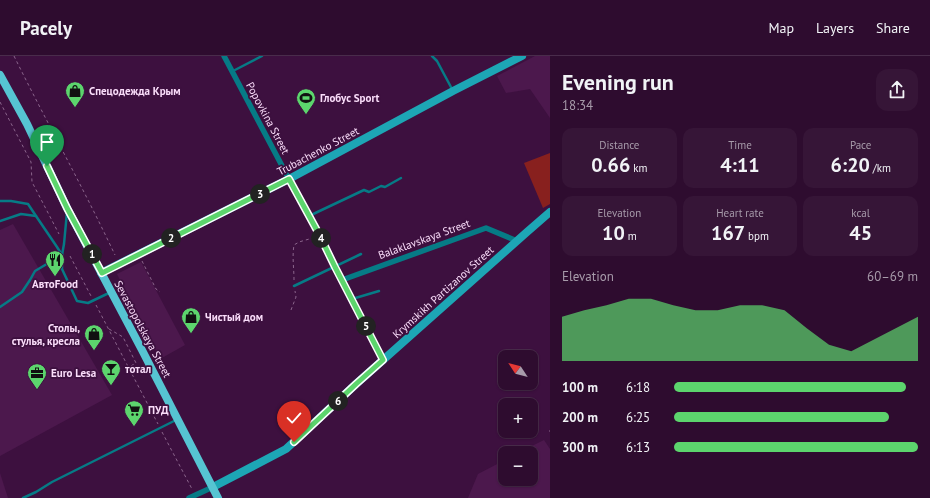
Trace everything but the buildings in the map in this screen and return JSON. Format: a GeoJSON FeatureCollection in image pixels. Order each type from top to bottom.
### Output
{"type":"FeatureCollection","features":[{"type":"Feature","properties":{"kind":"main road","name":"Sevastopolskaya Street"},"geometry":{"type":"LineString","coordinates":[[0,75],[27,124],[67,208],[139,343],[218,498]]}},
{"type":"Feature","properties":{"kind":"street","name":"Popovkina Street"},"geometry":{"type":"LineString","coordinates":[[224,56],[289,179]]}},
{"type":"Feature","properties":{"kind":"street","name":"Trubachenko Street"},"geometry":{"type":"LineString","coordinates":[[102,273],[289,179],[453,91],[522,56]]}},
{"type":"Feature","properties":{"kind":"street"},"geometry":{"type":"LineString","coordinates":[[517,241],[550,212]]}},
{"type":"Feature","properties":{"kind":"street","name":"Balaklavskaya Street"},"geometry":{"type":"LineString","coordinates":[[342,280],[486,228],[517,241]]}},
{"type":"Feature","properties":{"kind":"street","name":"Krymskikh Partizanov Street"},"geometry":{"type":"LineString","coordinates":[[213,487],[286,449],[356,384],[517,241]]}},
{"type":"Feature","properties":{"kind":"street","name":"Popovkina Street"},"geometry":{"type":"LineString","coordinates":[[342,280],[383,360]]}},
{"type":"Feature","properties":{"kind":"street"},"geometry":{"type":"LineString","coordinates":[[192,497],[213,487]]}},
{"type":"Feature","properties":{"kind":"lane"},"geometry":{"type":"LineString","coordinates":[[232,72],[262,56]]}},
{"type":"Feature","properties":{"kind":"lane"},"geometry":{"type":"LineString","coordinates":[[432,56],[438,61],[453,91]]}},
{"type":"Feature","properties":{"kind":"lane"},"geometry":{"type":"LineString","coordinates":[[309,216],[364,190],[369,192],[380,186],[385,187],[401,178]]}},
{"type":"Feature","properties":{"kind":"lane","name":"Popovkina Street"},"geometry":{"type":"LineString","coordinates":[[289,179],[342,280]]}},
{"type":"Feature","properties":{"kind":"lane"},"geometry":{"type":"LineString","coordinates":[[0,200],[28,204],[62,255]]}},
{"type":"Feature","properties":{"kind":"lane"},"geometry":{"type":"LineString","coordinates":[[67,208],[62,269],[77,301],[88,303],[111,292]]}},
{"type":"Feature","properties":{"kind":"lane"},"geometry":{"type":"LineString","coordinates":[[0,221],[21,214],[36,216]]}},
{"type":"Feature","properties":{"kind":"lane"},"geometry":{"type":"LineString","coordinates":[[294,286],[361,254]]}},
{"type":"Feature","properties":{"kind":"lane"},"geometry":{"type":"LineString","coordinates":[[0,307],[22,292],[35,271],[62,255]]}},
{"type":"Feature","properties":{"kind":"lane"},"geometry":{"type":"LineString","coordinates":[[352,299],[379,291]]}},
{"type":"Feature","properties":{"kind":"lane"},"geometry":{"type":"LineString","coordinates":[[23,498],[178,419]]}},
{"type":"Feature","properties":{"kind":"path"},"geometry":{"type":"LineString","coordinates":[[14,56],[96,214],[115,255]]}},
{"type":"Feature","properties":{"kind":"path"},"geometry":{"type":"LineString","coordinates":[[0,102],[31,162],[32,182],[59,234]]}},
{"type":"Feature","properties":{"kind":"path"},"geometry":{"type":"LineString","coordinates":[[290,310],[296,297],[292,255],[294,245],[320,236]]}},
{"type":"Feature","properties":{"kind":"path"},"geometry":{"type":"LineString","coordinates":[[70,256],[92,297]]}},
{"type":"Feature","properties":{"kind":"path"},"geometry":{"type":"LineString","coordinates":[[142,261],[156,289],[160,292]]}},
{"type":"Feature","properties":{"kind":"path"},"geometry":{"type":"LineString","coordinates":[[96,305],[160,428],[192,497]]}},
{"type":"Feature","properties":{"kind":"path"},"geometry":{"type":"LineString","coordinates":[[108,328],[123,337],[136,363],[128,367]]}},
{"type":"Feature","properties":{"kind":"shaded area"},"geometry":{"type":"Polygon","coordinates":[[[535,56],[550,56],[550,118],[530,89],[506,93],[497,76],[535,56]]]}},
{"type":"Feature","properties":{"kind":"shaded area"},"geometry":{"type":"Polygon","coordinates":[[[550,153],[550,204],[543,208],[524,163],[550,153]]]}},
{"type":"Feature","properties":{"kind":"shaded area"},"geometry":{"type":"Polygon","coordinates":[[[13,224],[112,395],[0,456],[0,230],[13,224]]]}},
{"type":"Feature","properties":{"kind":"shaded area"},"geometry":{"type":"Polygon","coordinates":[[[141,262],[185,345],[160,359],[117,274],[141,262]]]}},
{"type":"Feature","properties":{"kind":"shaded area"},"geometry":{"type":"Polygon","coordinates":[[[544,440],[550,449],[550,498],[468,498],[478,474],[498,464],[498,486],[538,486],[538,446],[532,446],[544,440]]]}},
{"type":"Feature","properties":{"kind":"shaded area"},"geometry":{"type":"Polygon","coordinates":[[[0,473],[8,498],[0,498],[0,473]]]}},
{"type":"Feature","properties":{"kind":"place","name":"Спецодежда Крым"},"geometry":{"type":"Point","coordinates":[75,108]}},
{"type":"Feature","properties":{"kind":"place","name":"Глобус Sport"},"geometry":{"type":"Point","coordinates":[306,115]}},
{"type":"Feature","properties":{"kind":"place","name":"АвтоFood"},"geometry":{"type":"Point","coordinates":[55,277]}},
{"type":"Feature","properties":{"kind":"place","name":"Чистый дом"},"geometry":{"type":"Point","coordinates":[191,334]}},
{"type":"Feature","properties":{"kind":"place","name":"Столы, стулья, кресла"},"geometry":{"type":"Point","coordinates":[94,351]}},
{"type":"Feature","properties":{"kind":"place","name":"тотал"},"geometry":{"type":"Point","coordinates":[111,386]}},
{"type":"Feature","properties":{"kind":"place","name":"Euro Lesa"},"geometry":{"type":"Point","coordinates":[37,390]}},
{"type":"Feature","properties":{"kind":"place","name":"ПУД"},"geometry":{"type":"Point","coordinates":[134,427]}},
{"type":"Feature","properties":{"kind":"route"},"geometry":{"type":"LineString","coordinates":[[47,166],[67,208],[102,273],[289,179],[320,236],[383,360],[294,442]]}}]}
